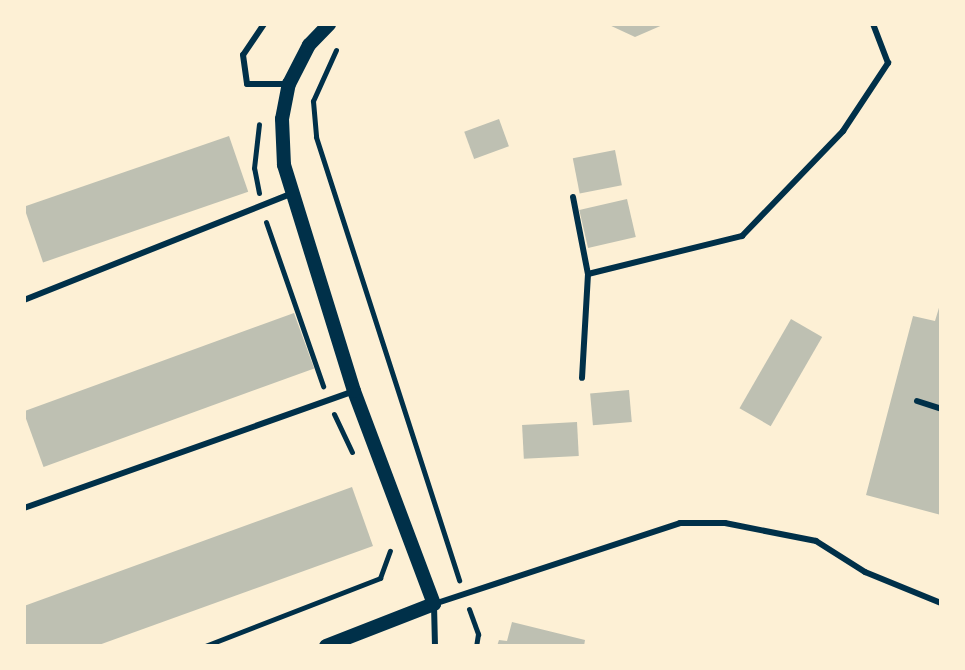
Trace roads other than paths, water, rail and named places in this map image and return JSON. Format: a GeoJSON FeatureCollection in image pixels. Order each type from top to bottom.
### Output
{"type":"FeatureCollection","features":[{"type":"Feature","properties":{"kind":"street"},"geometry":{"type":"LineString","coordinates":[[326,646],[434,604],[354,391],[291,194],[282,119],[289,84],[309,45],[329,24]]}},
{"type":"Feature","properties":{"kind":"lane"},"geometry":{"type":"LineString","coordinates":[[264,24],[243,55],[247,84],[289,84]]}},
{"type":"Feature","properties":{"kind":"lane"},"geometry":{"type":"LineString","coordinates":[[588,274],[742,236],[843,131],[888,63],[873,24]]}},
{"type":"Feature","properties":{"kind":"lane"},"geometry":{"type":"LineString","coordinates":[[24,300],[291,194]]}},
{"type":"Feature","properties":{"kind":"lane"},"geometry":{"type":"LineString","coordinates":[[573,197],[588,274],[582,378]]}},
{"type":"Feature","properties":{"kind":"lane"},"geometry":{"type":"LineString","coordinates":[[24,508],[354,391]]}},
{"type":"Feature","properties":{"kind":"lane"},"geometry":{"type":"LineString","coordinates":[[917,401],[941,409]]}},
{"type":"Feature","properties":{"kind":"lane"},"geometry":{"type":"LineString","coordinates":[[435,646],[434,604],[680,523],[816,541],[865,572],[941,603]]}}]}
